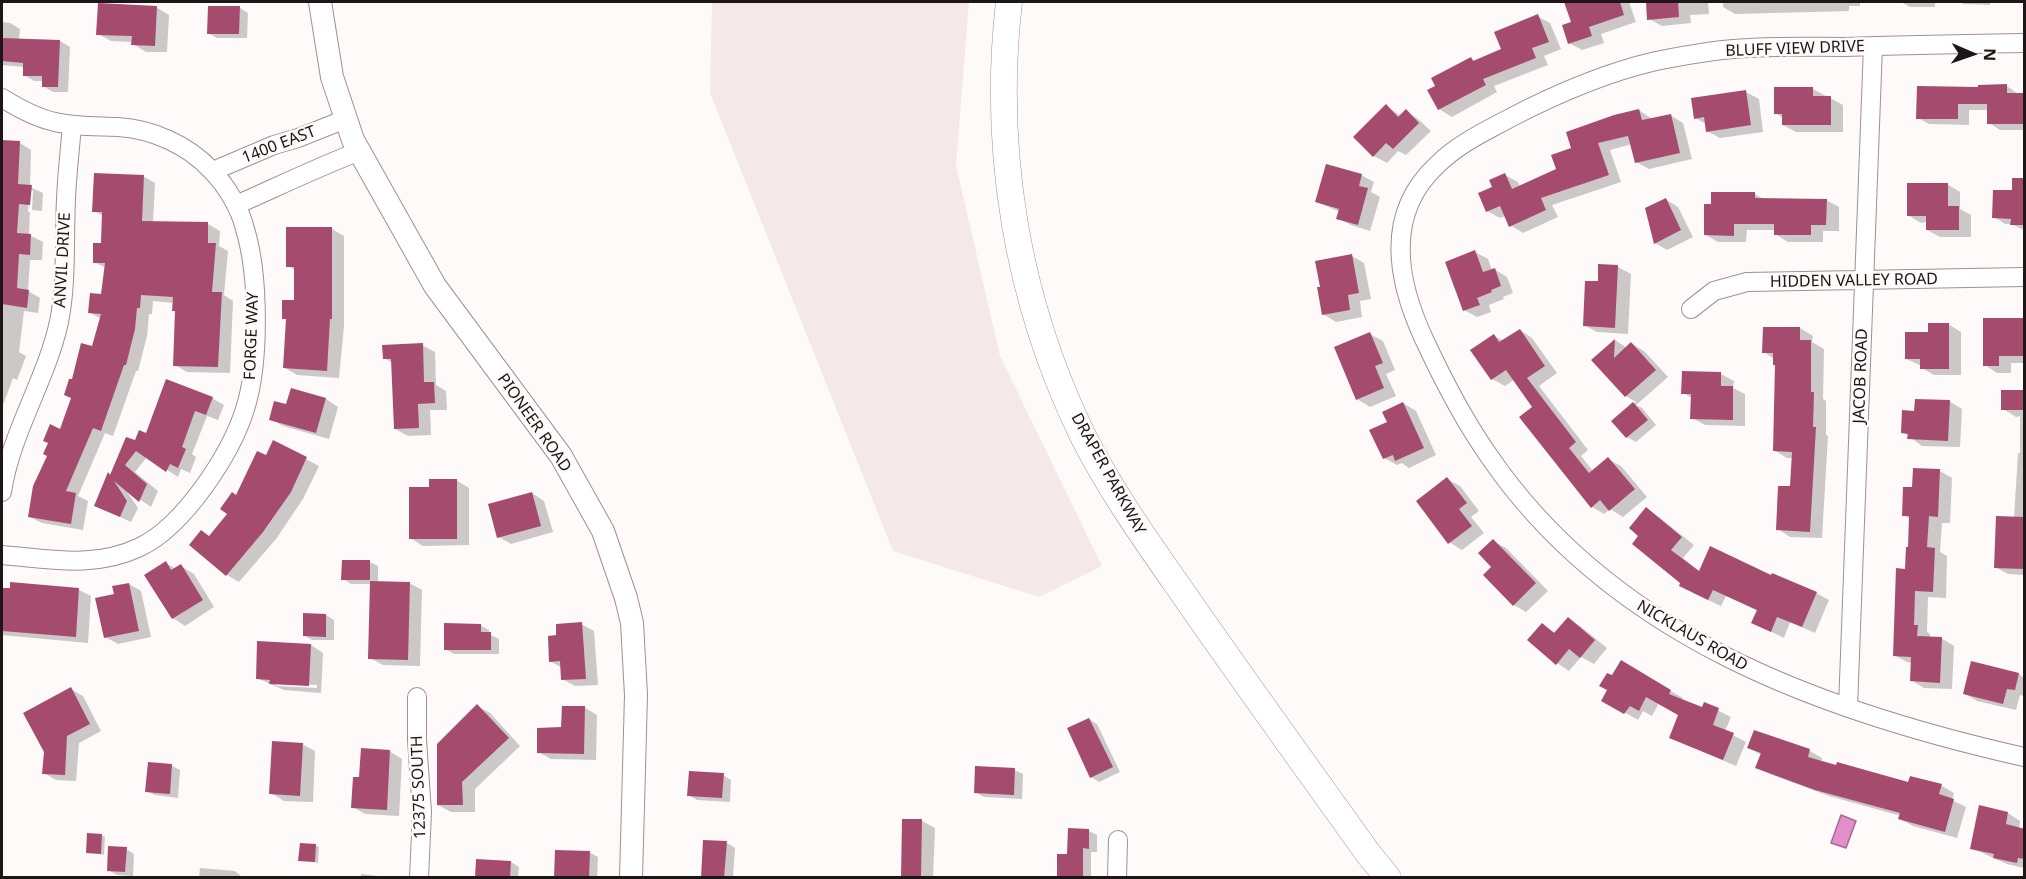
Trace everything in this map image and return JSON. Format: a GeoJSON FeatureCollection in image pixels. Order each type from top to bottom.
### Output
{"type":"FeatureCollection","features":[{"type":"Feature","properties":{"kind":"main road","name":"DRAPER PARKWAY"},"geometry":{"type":"LineString","coordinates":[[1009,2],[1004,65],[1004,130],[1011,207],[1029,298],[1060,384],[1083,435],[1132,520],[1222,650],[1388,878]]}},
{"type":"Feature","properties":{"kind":"street","name":"PIONEER ROAD"},"geometry":{"type":"LineString","coordinates":[[320,2],[332,77],[352,140],[435,286],[561,456],[603,531],[632,623],[636,696],[631,878]]}},
{"type":"Feature","properties":{"kind":"street","name":"BLUFF VIEW DRIVE"},"geometry":{"type":"LineString","coordinates":[[1405,216],[1416,192],[1433,168],[1458,146],[1548,98],[1595,79],[1651,62],[1747,48],[2025,43]]}},
{"type":"Feature","properties":{"kind":"street","name":"JACOB ROAD"},"geometry":{"type":"LineString","coordinates":[[1848,707],[1873,46]]}},
{"type":"Feature","properties":{"kind":"street","name":"FORGE WAY"},"geometry":{"type":"LineString","coordinates":[[2,98],[40,118],[72,125],[120,128],[154,134],[186,150],[213,171],[236,205],[245,226],[250,249],[255,347],[246,408],[234,437],[219,464],[180,515],[154,538],[132,550],[87,562],[2,555]]}},
{"type":"Feature","properties":{"kind":"street","name":"1400 EAST"},"geometry":{"type":"LineString","coordinates":[[213,171],[274,145],[346,119]]}},
{"type":"Feature","properties":{"kind":"street","name":"ANVIL DRIVE"},"geometry":{"type":"LineString","coordinates":[[2,492],[12,449],[51,352],[59,322],[64,282],[66,198],[72,125]]}},
{"type":"Feature","properties":{"kind":"street","name":"1400 EAST"},"geometry":{"type":"LineString","coordinates":[[236,205],[291,181],[314,168],[360,151]]}},
{"type":"Feature","properties":{"kind":"street","name":"NICKLAUS ROAD"},"geometry":{"type":"LineString","coordinates":[[1405,216],[1399,249],[1404,283],[1420,330],[1440,374],[1490,458],[1548,528],[1581,561],[1620,592],[1673,628],[1746,668],[1802,692],[1848,707],[1976,746],[2025,757]]}},
{"type":"Feature","properties":{"kind":"street","name":"HIDDEN VALLEY ROAD"},"geometry":{"type":"LineString","coordinates":[[1691,309],[1714,291],[1747,282],[2025,277]]}},
{"type":"Feature","properties":{"kind":"street","name":"12375 SOUTH"},"geometry":{"type":"LineString","coordinates":[[417,697],[417,740],[422,812],[419,878]]}},
{"type":"Feature","properties":{"kind":"street"},"geometry":{"type":"LineString","coordinates":[[1117,878],[1118,840]]}},
{"type":"Feature","properties":{"kind":"shaded area"},"geometry":{"type":"Polygon","coordinates":[[[712,2],[969,2],[956,165],[1000,356],[1102,566],[1039,597],[893,551],[710,93],[712,2]]]}},
{"type":"Feature","properties":{"kind":"shaded area"},"geometry":{"type":"Polygon","coordinates":[[[1841,815],[1856,821],[1846,848],[1831,843],[1841,815]]]}},
{"type":"Feature","properties":{"kind":"building"},"geometry":{"type":"Polygon","coordinates":[[[1564,2],[1620,2],[1624,15],[1589,27],[1592,36],[1568,44],[1562,25],[1571,22],[1564,2]]]}},
{"type":"Feature","properties":{"kind":"building"},"geometry":{"type":"Polygon","coordinates":[[[1646,2],[1678,2],[1679,17],[1647,20],[1646,2]]]}},
{"type":"Feature","properties":{"kind":"building"},"geometry":{"type":"Polygon","coordinates":[[[98,3],[157,6],[155,46],[131,45],[132,36],[96,35],[98,3]]]}},
{"type":"Feature","properties":{"kind":"building"},"geometry":{"type":"Polygon","coordinates":[[[208,6],[240,6],[239,34],[207,34],[208,6]]]}},
{"type":"Feature","properties":{"kind":"building"},"geometry":{"type":"Polygon","coordinates":[[[1538,14],[1549,42],[1532,48],[1536,58],[1483,79],[1486,85],[1438,110],[1427,90],[1435,86],[1431,78],[1471,57],[1473,61],[1501,49],[1494,32],[1538,14]]]}},
{"type":"Feature","properties":{"kind":"building"},"geometry":{"type":"Polygon","coordinates":[[[2,38],[60,40],[58,87],[42,87],[42,76],[23,76],[23,63],[2,61],[2,38]]]}},
{"type":"Feature","properties":{"kind":"building"},"geometry":{"type":"Polygon","coordinates":[[[2007,84],[2007,93],[2025,93],[2025,124],[1987,124],[1987,104],[1958,104],[1958,119],[1916,119],[1917,86],[1978,87],[1978,85],[2007,84]]]}},
{"type":"Feature","properties":{"kind":"building"},"geometry":{"type":"Polygon","coordinates":[[[1774,87],[1813,87],[1813,96],[1831,96],[1831,125],[1782,125],[1782,114],[1774,114],[1774,87]]]}},
{"type":"Feature","properties":{"kind":"building"},"geometry":{"type":"Polygon","coordinates":[[[1746,90],[1751,125],[1706,132],[1704,117],[1694,119],[1691,98],[1746,90]]]}},
{"type":"Feature","properties":{"kind":"building"},"geometry":{"type":"Polygon","coordinates":[[[1386,104],[1398,117],[1406,109],[1419,123],[1393,149],[1386,143],[1373,157],[1353,137],[1386,104]]]}},
{"type":"Feature","properties":{"kind":"building"},"geometry":{"type":"Polygon","coordinates":[[[1639,109],[1642,120],[1671,114],[1680,153],[1635,163],[1628,136],[1598,143],[1609,175],[1541,198],[1546,210],[1509,227],[1500,206],[1486,212],[1478,193],[1492,187],[1489,180],[1505,173],[1512,189],[1556,169],[1551,155],[1571,148],[1566,132],[1639,109]]]}},
{"type":"Feature","properties":{"kind":"building"},"geometry":{"type":"Polygon","coordinates":[[[2,140],[20,141],[18,184],[32,185],[30,205],[19,204],[17,233],[31,234],[30,255],[19,254],[17,288],[29,290],[27,308],[2,304],[2,140]]]}},
{"type":"Feature","properties":{"kind":"building"},"geometry":{"type":"Polygon","coordinates":[[[1326,164],[1362,174],[1359,186],[1368,188],[1358,225],[1336,219],[1339,209],[1315,202],[1326,164]]]}},
{"type":"Feature","properties":{"kind":"building"},"geometry":{"type":"Polygon","coordinates":[[[94,173],[144,175],[142,221],[208,222],[208,243],[216,243],[212,292],[222,292],[218,367],[173,366],[175,311],[172,311],[173,297],[141,295],[126,365],[124,365],[101,431],[93,428],[66,491],[76,493],[71,524],[28,517],[33,486],[47,456],[43,454],[48,443],[43,441],[50,424],[60,429],[71,398],[64,395],[69,379],[72,379],[81,343],[92,346],[101,314],[88,313],[90,293],[101,294],[105,263],[93,263],[93,243],[101,243],[102,212],[92,212],[94,173]]]}},
{"type":"Feature","properties":{"kind":"building"},"geometry":{"type":"Polygon","coordinates":[[[2012,178],[2025,178],[2025,225],[2010,225],[2011,219],[1992,218],[1993,190],[2012,190],[2012,178]]]}},
{"type":"Feature","properties":{"kind":"building"},"geometry":{"type":"Polygon","coordinates":[[[1907,183],[1948,183],[1948,206],[1959,206],[1959,230],[1926,230],[1926,216],[1907,216],[1907,183]]]}},
{"type":"Feature","properties":{"kind":"building"},"geometry":{"type":"Polygon","coordinates":[[[1711,192],[1755,192],[1755,198],[1827,199],[1826,225],[1811,225],[1811,235],[1774,235],[1774,224],[1734,224],[1734,236],[1704,235],[1704,204],[1711,204],[1711,192]]]}},
{"type":"Feature","properties":{"kind":"building"},"geometry":{"type":"Polygon","coordinates":[[[1666,198],[1681,230],[1654,244],[1645,208],[1666,198]]]}},
{"type":"Feature","properties":{"kind":"building"},"geometry":{"type":"Polygon","coordinates":[[[286,227],[332,227],[332,319],[330,319],[327,371],[283,368],[286,319],[282,319],[282,300],[294,300],[294,267],[286,267],[286,227]]]}},
{"type":"Feature","properties":{"kind":"building"},"geometry":{"type":"Polygon","coordinates":[[[1475,250],[1483,272],[1495,268],[1501,286],[1477,298],[1480,305],[1463,311],[1445,262],[1475,250]]]}},
{"type":"Feature","properties":{"kind":"building"},"geometry":{"type":"Polygon","coordinates":[[[1352,254],[1359,293],[1348,295],[1350,310],[1322,315],[1315,261],[1352,254]]]}},
{"type":"Feature","properties":{"kind":"building"},"geometry":{"type":"Polygon","coordinates":[[[1598,264],[1618,265],[1615,328],[1583,326],[1585,281],[1598,281],[1598,264]]]}},
{"type":"Feature","properties":{"kind":"building"},"geometry":{"type":"Polygon","coordinates":[[[1983,318],[2025,318],[2025,356],[1999,356],[1999,366],[1983,366],[1983,318]]]}},
{"type":"Feature","properties":{"kind":"building"},"geometry":{"type":"Polygon","coordinates":[[[1928,323],[1949,323],[1949,369],[1920,369],[1920,359],[1905,359],[1905,332],[1928,332],[1928,323]]]}},
{"type":"Feature","properties":{"kind":"building"},"geometry":{"type":"Polygon","coordinates":[[[1763,327],[1800,327],[1800,340],[1811,340],[1811,392],[1814,392],[1813,427],[1816,427],[1810,532],[1776,530],[1778,486],[1790,486],[1792,452],[1773,451],[1775,365],[1773,365],[1773,353],[1762,353],[1763,327]]]}},
{"type":"Feature","properties":{"kind":"building"},"geometry":{"type":"Polygon","coordinates":[[[1520,329],[1545,366],[1527,378],[1576,442],[1569,448],[1589,473],[1608,457],[1635,489],[1609,511],[1600,500],[1591,508],[1519,417],[1532,407],[1506,370],[1491,380],[1470,350],[1494,334],[1499,342],[1520,329]]]}},
{"type":"Feature","properties":{"kind":"building"},"geometry":{"type":"Polygon","coordinates":[[[1370,332],[1383,363],[1375,366],[1384,388],[1356,400],[1334,347],[1370,332]]]}},
{"type":"Feature","properties":{"kind":"building"},"geometry":{"type":"Polygon","coordinates":[[[1615,339],[1614,358],[1631,342],[1656,370],[1625,397],[1591,360],[1615,339]]]}},
{"type":"Feature","properties":{"kind":"building"},"geometry":{"type":"Polygon","coordinates":[[[423,343],[424,382],[434,382],[435,403],[418,404],[419,428],[394,429],[391,359],[383,359],[382,345],[423,343]]]}},
{"type":"Feature","properties":{"kind":"building"},"geometry":{"type":"Polygon","coordinates":[[[1682,371],[1721,372],[1721,386],[1733,386],[1733,420],[1690,419],[1691,394],[1681,394],[1682,371]]]}},
{"type":"Feature","properties":{"kind":"building"},"geometry":{"type":"Polygon","coordinates":[[[166,379],[213,397],[206,415],[195,411],[182,447],[186,449],[178,468],[170,464],[166,472],[136,451],[125,465],[147,484],[139,502],[114,481],[127,501],[120,517],[94,506],[126,437],[135,440],[139,430],[146,433],[166,379]]]}},
{"type":"Feature","properties":{"kind":"building"},"geometry":{"type":"Polygon","coordinates":[[[291,388],[326,398],[316,433],[269,420],[274,401],[286,404],[291,388]]]}},
{"type":"Feature","properties":{"kind":"building"},"geometry":{"type":"Polygon","coordinates":[[[2001,390],[2025,390],[2025,410],[2001,410],[2001,390]]]}},
{"type":"Feature","properties":{"kind":"building"},"geometry":{"type":"Polygon","coordinates":[[[1915,399],[1950,400],[1948,441],[1907,439],[1908,434],[1901,433],[1902,410],[1914,411],[1915,399]]]}},
{"type":"Feature","properties":{"kind":"building"},"geometry":{"type":"Polygon","coordinates":[[[1403,402],[1424,448],[1395,461],[1393,455],[1383,459],[1369,430],[1387,422],[1382,412],[1403,402]]]}},
{"type":"Feature","properties":{"kind":"building"},"geometry":{"type":"Polygon","coordinates":[[[1633,402],[1648,420],[1626,438],[1611,421],[1633,402]]]}},
{"type":"Feature","properties":{"kind":"building"},"geometry":{"type":"Polygon","coordinates":[[[273,440],[307,457],[291,492],[263,532],[226,576],[189,545],[201,530],[209,536],[227,514],[220,509],[232,492],[236,495],[257,451],[266,455],[273,440]]]}},
{"type":"Feature","properties":{"kind":"building"},"geometry":{"type":"Polygon","coordinates":[[[1913,468],[1940,469],[1938,517],[1929,516],[1927,547],[1935,548],[1933,592],[1915,591],[1914,625],[1918,625],[1917,636],[1942,637],[1940,683],[1910,681],[1911,657],[1893,656],[1896,568],[1905,569],[1906,547],[1908,547],[1909,516],[1902,516],[1903,487],[1912,487],[1913,468]]]}},
{"type":"Feature","properties":{"kind":"building"},"geometry":{"type":"Polygon","coordinates":[[[1447,477],[1467,503],[1459,509],[1472,526],[1448,544],[1416,501],[1447,477]]]}},
{"type":"Feature","properties":{"kind":"building"},"geometry":{"type":"Polygon","coordinates":[[[429,479],[457,479],[457,539],[409,539],[409,487],[429,487],[429,479]]]}},
{"type":"Feature","properties":{"kind":"building"},"geometry":{"type":"Polygon","coordinates":[[[532,492],[541,526],[497,538],[488,504],[532,492]]]}},
{"type":"Feature","properties":{"kind":"building"},"geometry":{"type":"Polygon","coordinates":[[[1646,507],[1682,537],[1671,550],[1699,571],[1710,546],[1771,575],[1772,573],[1817,592],[1802,627],[1777,617],[1771,632],[1751,623],[1757,610],[1713,590],[1708,600],[1679,586],[1680,583],[1632,544],[1638,536],[1629,528],[1646,507]]]}},
{"type":"Feature","properties":{"kind":"building"},"geometry":{"type":"Polygon","coordinates":[[[1996,516],[2025,517],[2025,569],[1994,568],[1996,516]]]}},
{"type":"Feature","properties":{"kind":"building"},"geometry":{"type":"Polygon","coordinates":[[[1493,539],[1536,583],[1513,606],[1483,575],[1491,567],[1478,553],[1493,539]]]}},
{"type":"Feature","properties":{"kind":"building"},"geometry":{"type":"Polygon","coordinates":[[[342,560],[370,560],[370,580],[341,580],[342,560]]]}},
{"type":"Feature","properties":{"kind":"building"},"geometry":{"type":"Polygon","coordinates":[[[166,561],[171,570],[181,564],[203,600],[172,619],[144,575],[166,561]]]}},
{"type":"Feature","properties":{"kind":"building"},"geometry":{"type":"Polygon","coordinates":[[[370,581],[410,582],[408,660],[368,659],[370,581]]]}},
{"type":"Feature","properties":{"kind":"building"},"geometry":{"type":"Polygon","coordinates":[[[10,582],[79,588],[76,637],[2,631],[2,588],[10,588],[10,582]]]}},
{"type":"Feature","properties":{"kind":"building"},"geometry":{"type":"Polygon","coordinates":[[[129,583],[139,631],[104,638],[95,598],[114,594],[112,586],[129,583]]]}},
{"type":"Feature","properties":{"kind":"building"},"geometry":{"type":"Polygon","coordinates":[[[303,613],[326,614],[326,637],[303,636],[303,613]]]}},
{"type":"Feature","properties":{"kind":"building"},"geometry":{"type":"Polygon","coordinates":[[[1568,617],[1595,640],[1580,658],[1569,649],[1556,665],[1527,640],[1542,623],[1554,633],[1568,617]]]}},
{"type":"Feature","properties":{"kind":"building"},"geometry":{"type":"Polygon","coordinates":[[[582,622],[586,679],[561,680],[560,661],[549,662],[548,636],[556,635],[556,624],[582,622]]]}},
{"type":"Feature","properties":{"kind":"building"},"geometry":{"type":"Polygon","coordinates":[[[444,623],[481,624],[481,632],[491,632],[491,650],[444,650],[444,623]]]}},
{"type":"Feature","properties":{"kind":"building"},"geometry":{"type":"Polygon","coordinates":[[[257,641],[311,644],[309,686],[269,684],[270,680],[256,679],[257,641]]]}},
{"type":"Feature","properties":{"kind":"building"},"geometry":{"type":"Polygon","coordinates":[[[1621,660],[1671,690],[1669,694],[1702,707],[1704,702],[1719,708],[1713,725],[1734,733],[1723,760],[1669,738],[1678,715],[1646,697],[1639,711],[1630,706],[1624,714],[1601,701],[1607,690],[1599,686],[1607,673],[1612,675],[1621,660]]]}},
{"type":"Feature","properties":{"kind":"building"},"geometry":{"type":"Polygon","coordinates":[[[1971,661],[2019,673],[2015,690],[2007,689],[2003,704],[1963,694],[1971,661]]]}},
{"type":"Feature","properties":{"kind":"building"},"geometry":{"type":"Polygon","coordinates":[[[71,687],[90,724],[67,736],[65,775],[42,774],[44,752],[23,713],[71,687]]]}},
{"type":"Feature","properties":{"kind":"building"},"geometry":{"type":"Polygon","coordinates":[[[477,704],[509,738],[462,782],[463,805],[437,805],[437,744],[477,704]]]}},
{"type":"Feature","properties":{"kind":"building"},"geometry":{"type":"Polygon","coordinates":[[[562,706],[585,706],[584,754],[537,753],[537,728],[561,727],[562,706]]]}},
{"type":"Feature","properties":{"kind":"building"},"geometry":{"type":"Polygon","coordinates":[[[1089,718],[1113,767],[1090,778],[1067,728],[1089,718]]]}},
{"type":"Feature","properties":{"kind":"building"},"geometry":{"type":"Polygon","coordinates":[[[1754,730],[1810,749],[1808,757],[1836,765],[1837,762],[1908,782],[1910,776],[1942,784],[1939,794],[1954,799],[1945,832],[1898,819],[1900,813],[1815,790],[1755,768],[1761,753],[1747,748],[1754,730]]]}},
{"type":"Feature","properties":{"kind":"building"},"geometry":{"type":"Polygon","coordinates":[[[272,741],[303,743],[300,796],[269,794],[272,741]]]}},
{"type":"Feature","properties":{"kind":"building"},"geometry":{"type":"Polygon","coordinates":[[[361,748],[390,750],[387,810],[351,808],[353,777],[359,777],[361,748]]]}},
{"type":"Feature","properties":{"kind":"building"},"geometry":{"type":"Polygon","coordinates":[[[148,762],[172,764],[170,794],[145,792],[148,762]]]}},
{"type":"Feature","properties":{"kind":"building"},"geometry":{"type":"Polygon","coordinates":[[[975,766],[1015,768],[1014,795],[974,793],[975,766]]]}},
{"type":"Feature","properties":{"kind":"building"},"geometry":{"type":"Polygon","coordinates":[[[689,771],[724,773],[722,798],[687,796],[689,771]]]}},
{"type":"Feature","properties":{"kind":"building"},"geometry":{"type":"Polygon","coordinates":[[[1979,805],[2008,812],[2006,824],[2025,829],[2025,859],[2018,858],[2017,863],[1993,858],[1994,854],[1970,849],[1979,805]]]}},
{"type":"Feature","properties":{"kind":"building"},"geometry":{"type":"Polygon","coordinates":[[[902,819],[922,819],[921,878],[901,878],[902,819]]]}},
{"type":"Feature","properties":{"kind":"building"},"geometry":{"type":"Polygon","coordinates":[[[1068,828],[1089,829],[1089,849],[1083,848],[1083,878],[1057,878],[1057,854],[1067,854],[1068,828]]]}},
{"type":"Feature","properties":{"kind":"building"},"geometry":{"type":"Polygon","coordinates":[[[87,833],[102,834],[101,854],[86,853],[87,833]]]}},
{"type":"Feature","properties":{"kind":"building"},"geometry":{"type":"Polygon","coordinates":[[[703,840],[727,841],[724,878],[701,878],[703,840]]]}},
{"type":"Feature","properties":{"kind":"building"},"geometry":{"type":"Polygon","coordinates":[[[300,843],[316,844],[315,862],[298,861],[300,843]]]}},
{"type":"Feature","properties":{"kind":"building"},"geometry":{"type":"Polygon","coordinates":[[[108,846],[127,847],[125,872],[107,871],[108,846]]]}},
{"type":"Feature","properties":{"kind":"building"},"geometry":{"type":"Polygon","coordinates":[[[555,850],[590,851],[589,878],[554,878],[555,850]]]}},
{"type":"Feature","properties":{"kind":"building"},"geometry":{"type":"Polygon","coordinates":[[[476,859],[511,861],[510,878],[475,878],[476,859]]]}}]}
